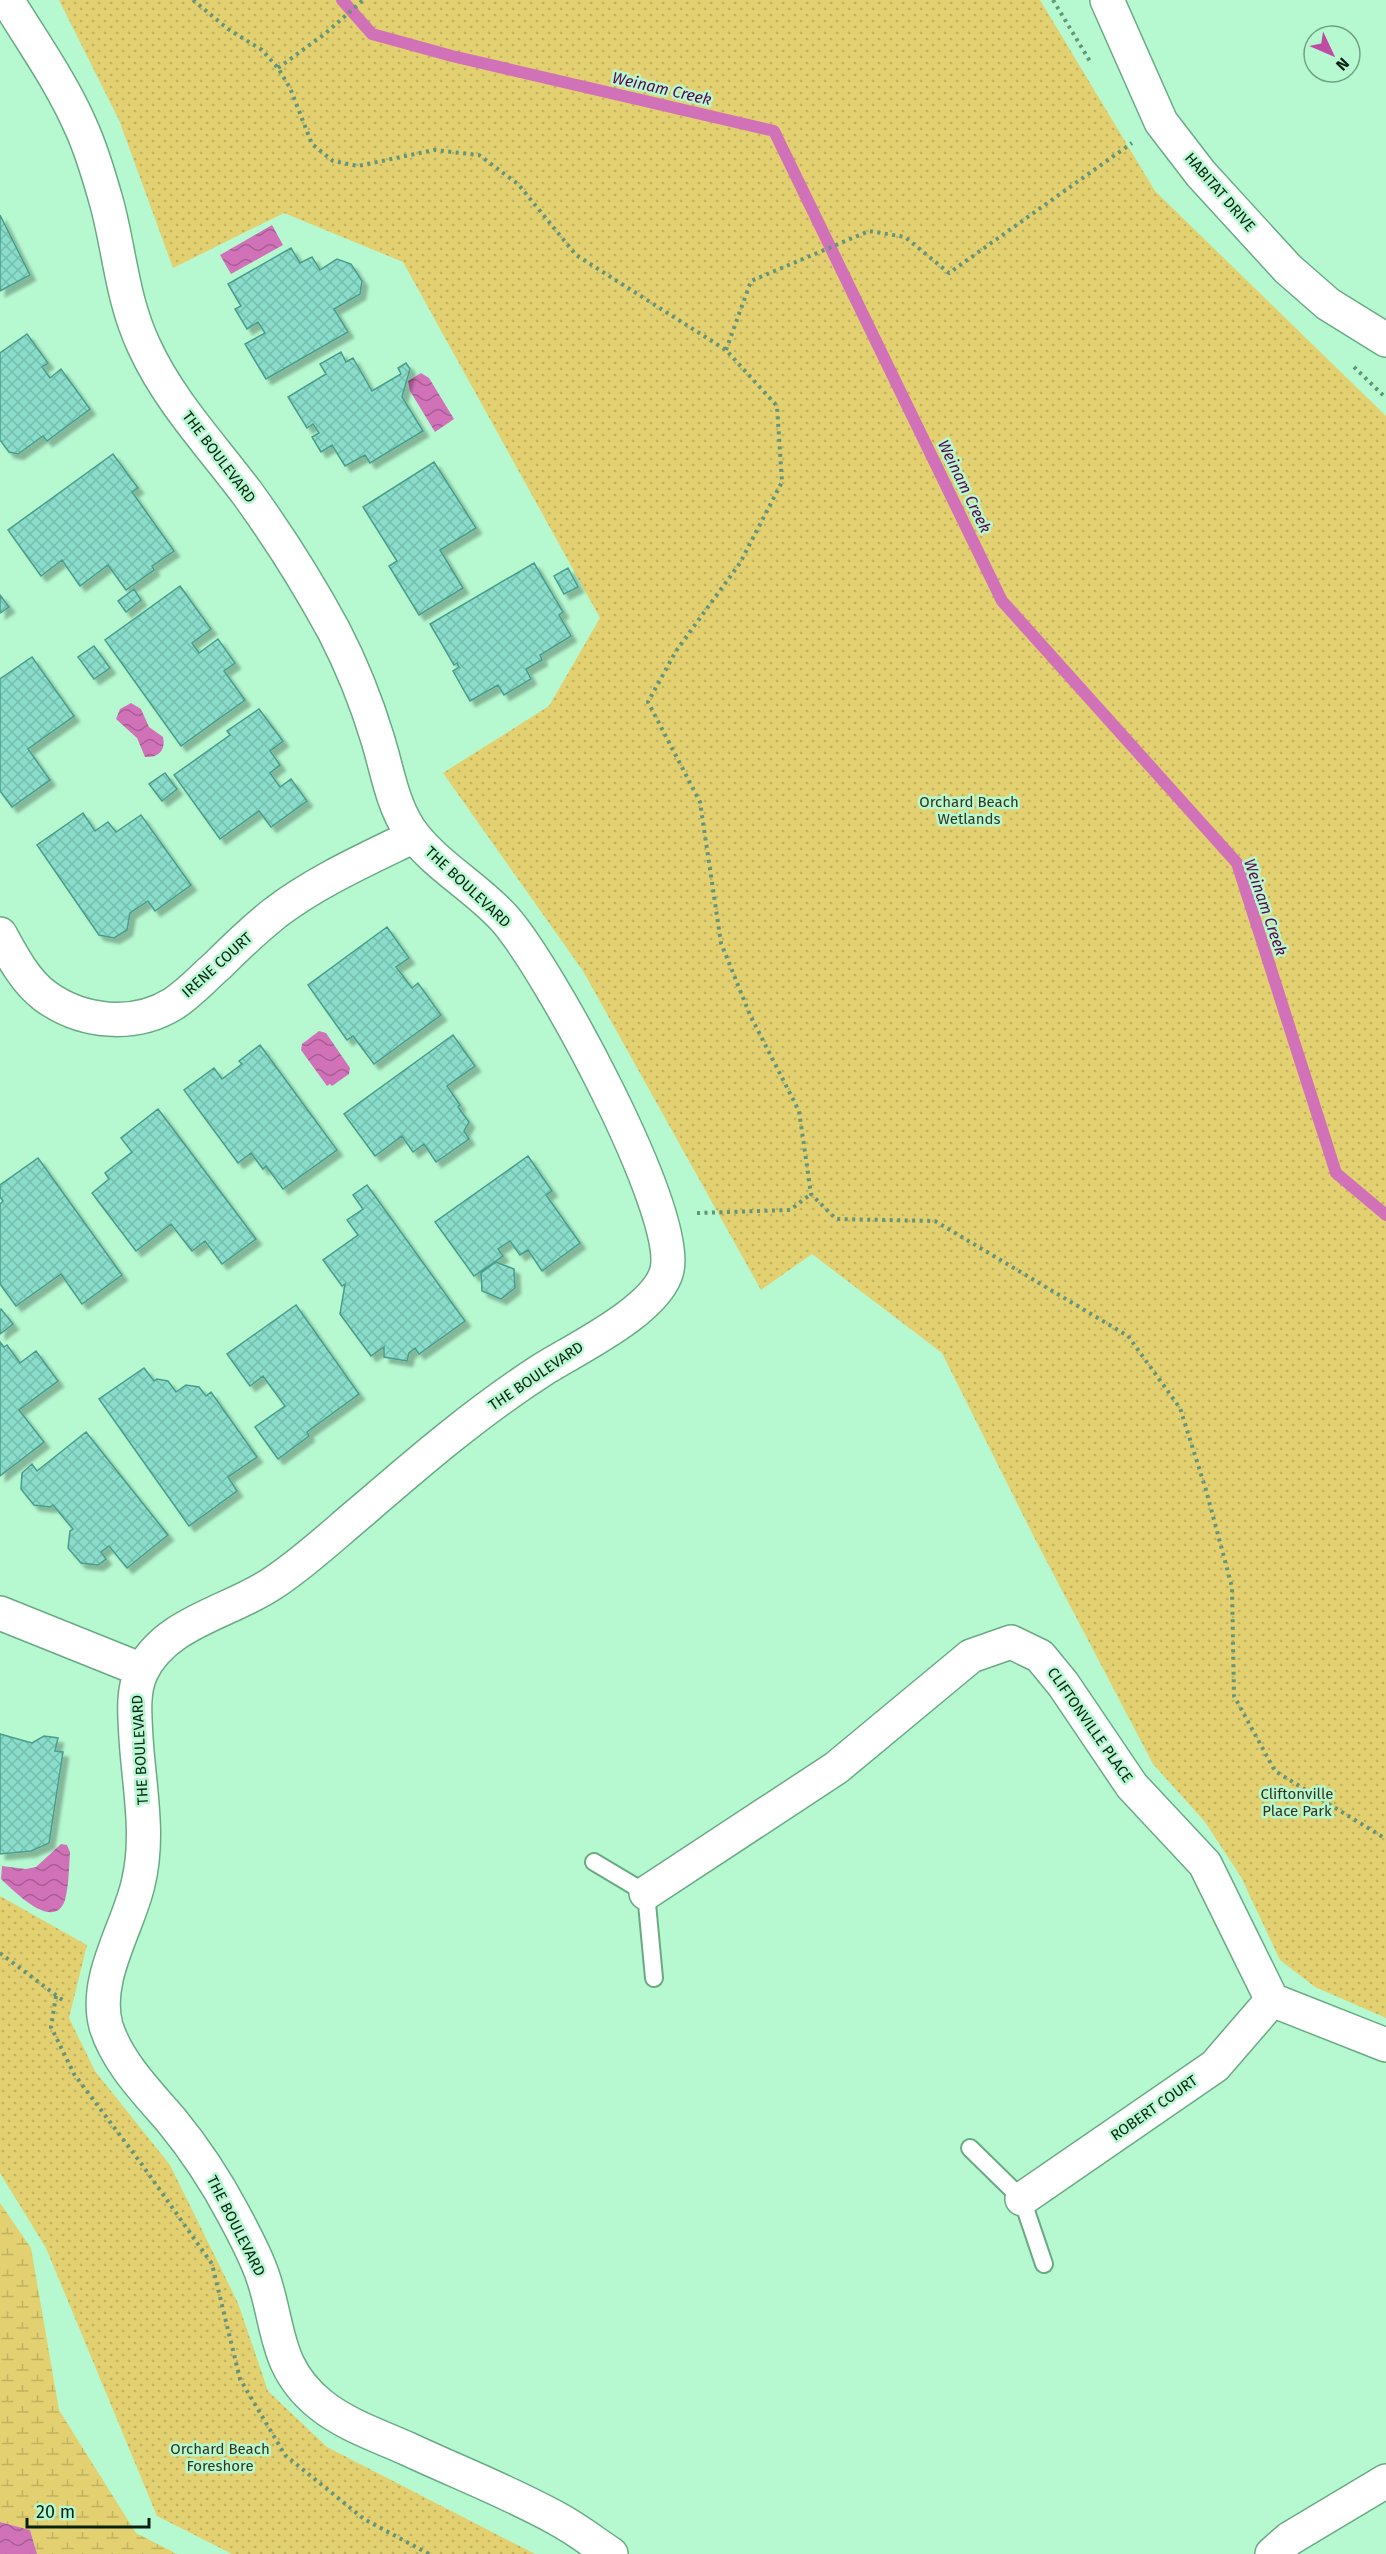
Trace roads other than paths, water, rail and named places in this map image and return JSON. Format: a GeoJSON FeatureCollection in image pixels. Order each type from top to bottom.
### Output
{"type":"FeatureCollection","features":[{"type":"Feature","properties":{"kind":"street","name":"THE BOULEVARD"},"geometry":{"type":"LineString","coordinates":[[6,0],[82,129],[108,210],[126,302],[142,343],[162,383],[288,550],[338,637],[374,724],[394,798],[414,836],[506,920],[539,966],[596,1067],[642,1171],[666,1245],[667,1269],[658,1289],[640,1308],[501,1397],[431,1452],[312,1555],[266,1589],[192,1623],[156,1652],[142,1670],[135,1704],[144,1826],[141,1869],[137,1890],[108,1977],[104,2004],[107,2027],[121,2056],[142,2087],[175,2125],[205,2166],[233,2213],[263,2275],[277,2340],[293,2374],[303,2389],[339,2417],[559,2519],[611,2554]]}},
{"type":"Feature","properties":{"kind":"street","name":"HABITAT DRIVE"},"geometry":{"type":"LineString","coordinates":[[1107,0],[1161,122],[1201,174],[1288,269],[1328,304],[1386,340]]}},
{"type":"Feature","properties":{"kind":"street","name":"IRENE COURT"},"geometry":{"type":"LineString","coordinates":[[0,934],[28,979],[44,996],[60,1006],[94,1018],[115,1020],[138,1018],[165,1008],[189,992],[247,937],[308,891],[414,836]]}},
{"type":"Feature","properties":{"kind":"street"},"geometry":{"type":"LineString","coordinates":[[0,1613],[142,1670]]}},
{"type":"Feature","properties":{"kind":"street","name":"CLIFTONVILLE PLACE"},"geometry":{"type":"LineString","coordinates":[[646,1893],[836,1768],[971,1656],[1011,1642],[1040,1656],[1063,1684],[1132,1786],[1204,1864],[1272,2000]]}},
{"type":"Feature","properties":{"kind":"street"},"geometry":{"type":"LineString","coordinates":[[1272,2000],[1386,2045]]}},
{"type":"Feature","properties":{"kind":"street","name":"ROBERT COURT"},"geometry":{"type":"LineString","coordinates":[[1022,2199],[1215,2066],[1272,2000]]}},
{"type":"Feature","properties":{"kind":"street"},"geometry":{"type":"LineString","coordinates":[[1272,2554],[1289,2539],[1386,2481]]}},
{"type":"Feature","properties":{"kind":"lane"},"geometry":{"type":"LineString","coordinates":[[594,1862],[646,1893],[654,1978]]}},
{"type":"Feature","properties":{"kind":"lane"},"geometry":{"type":"LineString","coordinates":[[969,2148],[1022,2199],[1044,2264]]}},
{"type":"Feature","properties":{"kind":"water"},"geometry":{"type":"Polygon","coordinates":[[[272,225],[283,245],[231,274],[220,255],[272,225]]]}},
{"type":"Feature","properties":{"kind":"water"},"geometry":{"type":"Polygon","coordinates":[[[421,373],[429,378],[454,419],[435,432],[410,391],[408,381],[421,373]]]}},
{"type":"Feature","properties":{"kind":"water"},"geometry":{"type":"Polygon","coordinates":[[[131,703],[141,709],[149,727],[163,737],[162,750],[157,755],[145,757],[137,738],[116,719],[120,709],[131,703]]]}},
{"type":"Feature","properties":{"kind":"water"},"geometry":{"type":"Polygon","coordinates":[[[319,1031],[326,1033],[350,1068],[349,1074],[332,1086],[330,1084],[327,1086],[301,1050],[302,1044],[319,1031]]]}},
{"type":"Feature","properties":{"kind":"water"},"geometry":{"type":"Polygon","coordinates":[[[61,1844],[67,1845],[70,1852],[65,1900],[60,1909],[52,1912],[43,1911],[33,1906],[1,1879],[2,1866],[26,1869],[36,1867],[61,1844]]]}},
{"type":"Feature","properties":{"kind":"water"},"geometry":{"type":"Polygon","coordinates":[[[0,2522],[30,2530],[37,2554],[0,2554],[0,2522]]]}},
{"type":"Feature","properties":{"kind":"waterway","name":"Weinam Creek"},"geometry":{"type":"LineString","coordinates":[[342,0],[372,34],[452,56],[774,131],[1002,601],[1237,863],[1336,1173],[1386,1215]]}},
{"type":"Feature","properties":{"kind":"park label","name":"Orchard Beach Wetlands"},"geometry":{"type":"Point","coordinates":[969,810]}},
{"type":"Feature","properties":{"kind":"park label","name":"Cliftonville Place Park"},"geometry":{"type":"Point","coordinates":[1297,1802]}},
{"type":"Feature","properties":{"kind":"park label","name":"Orchard Beach Foreshore"},"geometry":{"type":"Point","coordinates":[220,2458]}}]}
